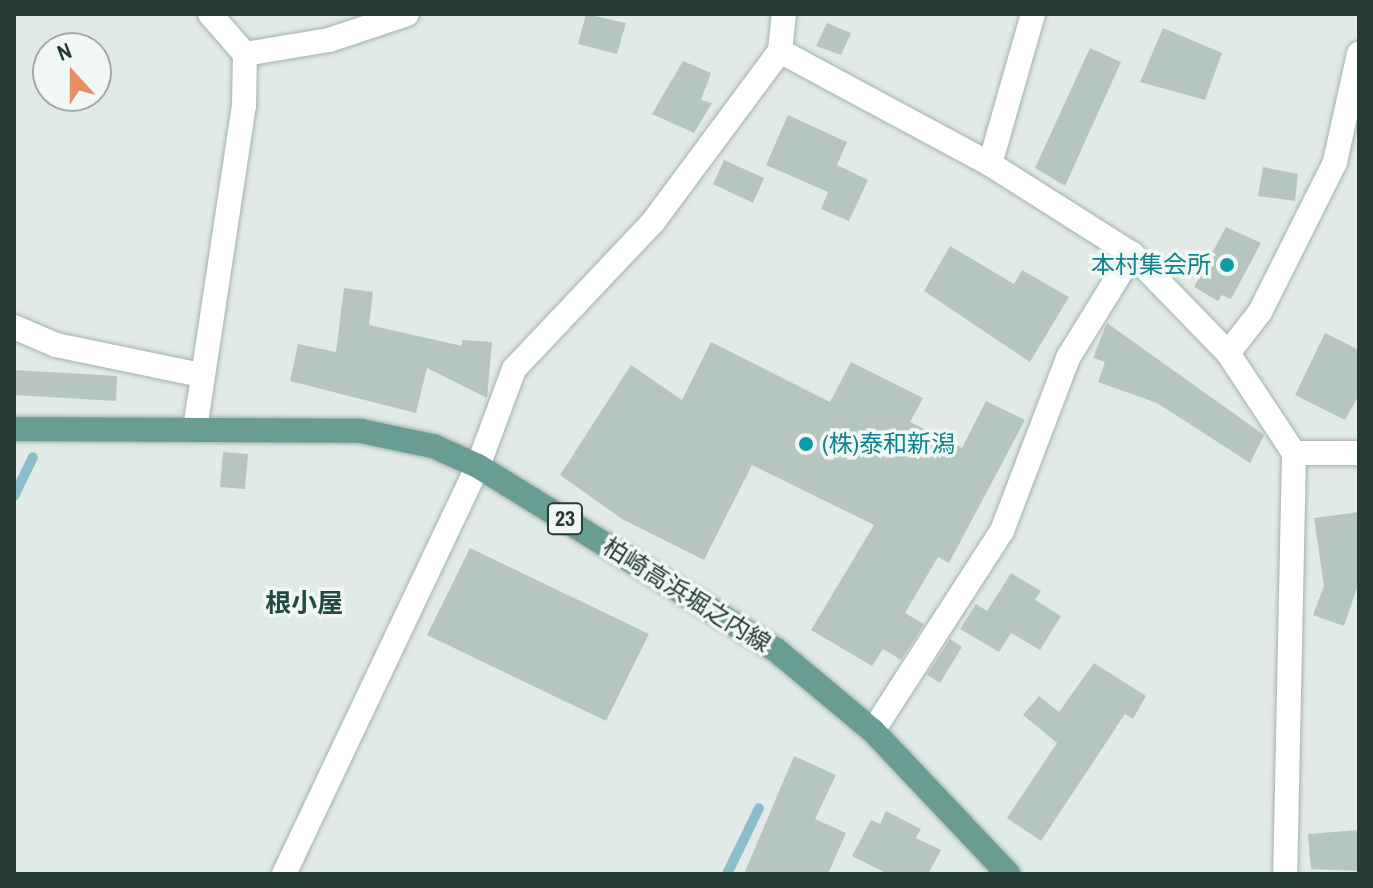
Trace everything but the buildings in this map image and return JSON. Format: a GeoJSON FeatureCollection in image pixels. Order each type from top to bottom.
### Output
{"type":"FeatureCollection","features":[{"type":"Feature","properties":{"kind":"main road","name":"柏崎高浜堀之内線"},"geometry":{"type":"LineString","coordinates":[[14,429],[361,431],[433,446],[478,466],[776,650],[873,731],[1008,874]]}},
{"type":"Feature","properties":{"kind":"street"},"geometry":{"type":"LineString","coordinates":[[195,429],[244,106],[245,54],[210,14]]}},
{"type":"Feature","properties":{"kind":"street"},"geometry":{"type":"LineString","coordinates":[[245,54],[329,40],[407,14]]}},
{"type":"Feature","properties":{"kind":"street"},"geometry":{"type":"LineString","coordinates":[[284,874],[478,466],[514,369],[653,222],[780,51],[784,14]]}},
{"type":"Feature","properties":{"kind":"street"},"geometry":{"type":"LineString","coordinates":[[990,164],[1033,14]]}},
{"type":"Feature","properties":{"kind":"street"},"geometry":{"type":"LineString","coordinates":[[780,51],[990,164],[1132,254],[1228,353],[1294,453],[1285,874]]}},
{"type":"Feature","properties":{"kind":"street"},"geometry":{"type":"LineString","coordinates":[[1228,353],[1260,312],[1335,162],[1359,54]]}},
{"type":"Feature","properties":{"kind":"street"},"geometry":{"type":"LineString","coordinates":[[873,731],[1002,531],[1069,356],[1132,254]]}},
{"type":"Feature","properties":{"kind":"street"},"geometry":{"type":"LineString","coordinates":[[14,327],[56,345],[201,375]]}},
{"type":"Feature","properties":{"kind":"street"},"geometry":{"type":"LineString","coordinates":[[1294,453],[1359,453]]}},
{"type":"Feature","properties":{"kind":"waterway"},"geometry":{"type":"LineString","coordinates":[[14,496],[33,457]]}},
{"type":"Feature","properties":{"kind":"waterway"},"geometry":{"type":"LineString","coordinates":[[727,874],[759,808]]}},
{"type":"Feature","properties":{"kind":"place","name":"本村集会所"},"geometry":{"type":"Point","coordinates":[1227,265]}},
{"type":"Feature","properties":{"kind":"place","name":"(株)泰和新潟"},"geometry":{"type":"Point","coordinates":[806,444]}},
{"type":"Feature","properties":{"kind":"district","name":"根小屋"},"geometry":{"type":"Point","coordinates":[304,603]}}]}
